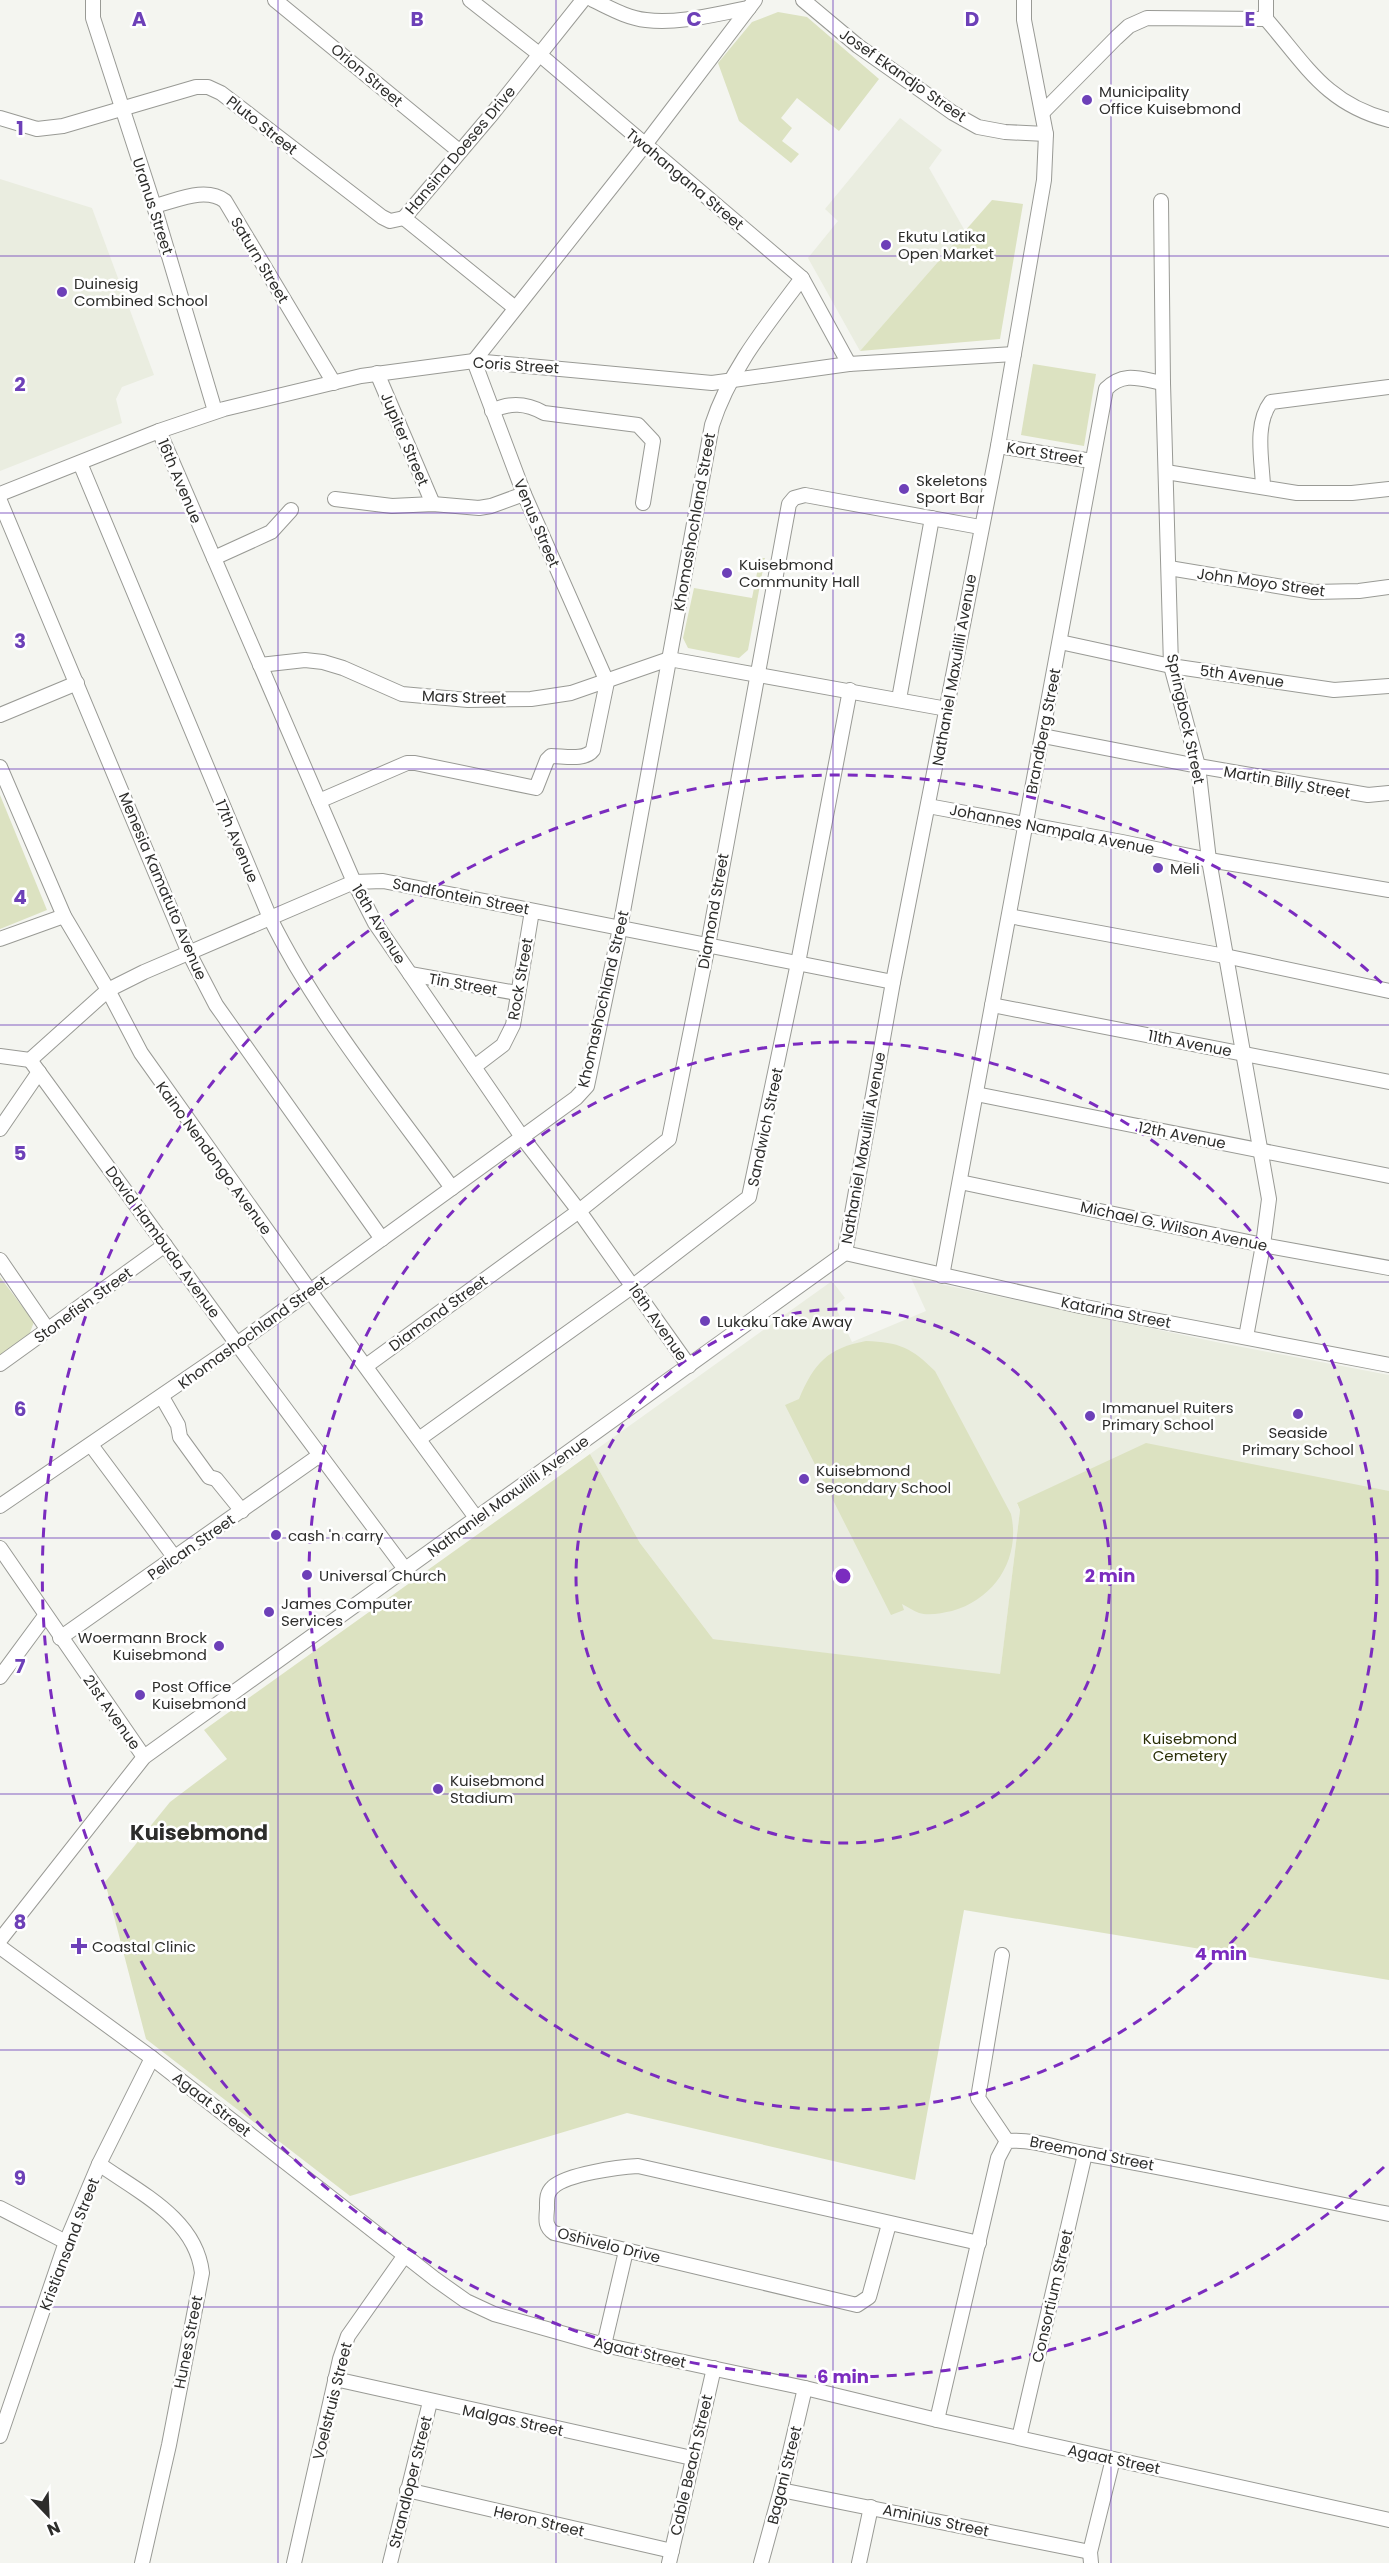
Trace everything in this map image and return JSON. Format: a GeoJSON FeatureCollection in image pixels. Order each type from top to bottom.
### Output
{"type":"FeatureCollection","features":[{"type":"Feature","properties":{"kind":"street","name":"Uranus Street"},"geometry":{"type":"LineString","coordinates":[[93,0],[93,18],[154,206],[215,411]]}},
{"type":"Feature","properties":{"kind":"street","name":"Orion Street"},"geometry":{"type":"LineString","coordinates":[[275,0],[459,152]]}},
{"type":"Feature","properties":{"kind":"street","name":"Twahangana Street"},"geometry":{"type":"LineString","coordinates":[[470,0],[539,54],[644,146],[802,278]]}},
{"type":"Feature","properties":{"kind":"street","name":"Hansina Doeses Drive"},"geometry":{"type":"LineString","coordinates":[[514,307],[404,218],[492,114],[583,0]]}},
{"type":"Feature","properties":{"kind":"street"},"geometry":{"type":"LineString","coordinates":[[593,0],[621,13],[644,20],[673,21],[752,4]]}},
{"type":"Feature","properties":{"kind":"street","name":"Josef Ekandjo Street"},"geometry":{"type":"LineString","coordinates":[[803,0],[858,46],[953,113],[978,127],[1005,132],[1047,134]]}},
{"type":"Feature","properties":{"kind":"street","name":"Nathaniel Maxuilili Avenue"},"geometry":{"type":"LineString","coordinates":[[0,1940],[144,1757],[845,1252],[893,982],[980,527],[998,446],[1044,180],[1047,134],[1024,20],[1024,0]]}},
{"type":"Feature","properties":{"kind":"street"},"geometry":{"type":"LineString","coordinates":[[1266,0],[1266,19],[1326,90],[1353,108],[1389,120]]}},
{"type":"Feature","properties":{"kind":"street"},"geometry":{"type":"LineString","coordinates":[[474,361],[514,307],[644,146],[752,4]]}},
{"type":"Feature","properties":{"kind":"street"},"geometry":{"type":"LineString","coordinates":[[1043,112],[1129,26],[1148,18],[1266,19]]}},
{"type":"Feature","properties":{"kind":"street","name":"Pluto Street"},"geometry":{"type":"LineString","coordinates":[[0,118],[37,129],[63,126],[196,87],[208,87],[221,93],[382,217],[390,221],[404,218]]}},
{"type":"Feature","properties":{"kind":"street","name":"Saturn Street"},"geometry":{"type":"LineString","coordinates":[[154,206],[206,193],[216,195],[225,201],[334,383]]}},
{"type":"Feature","properties":{"kind":"street","name":"Springbock Street"},"geometry":{"type":"LineString","coordinates":[[1161,201],[1163,382],[1171,666],[1198,766],[1209,860],[1269,1199],[1246,1337]]}},
{"type":"Feature","properties":{"kind":"street"},"geometry":{"type":"LineString","coordinates":[[729,382],[756,339],[802,278],[849,364]]}},
{"type":"Feature","properties":{"kind":"street","name":"Coris Street"},"geometry":{"type":"LineString","coordinates":[[0,494],[215,411],[377,374],[474,361],[712,383],[849,364],[1014,354]]}},
{"type":"Feature","properties":{"kind":"street","name":"Venus Street"},"geometry":{"type":"LineString","coordinates":[[474,361],[524,494],[607,682]]}},
{"type":"Feature","properties":{"kind":"street","name":"Jupiter Street"},"geometry":{"type":"LineString","coordinates":[[377,374],[433,504]]}},
{"type":"Feature","properties":{"kind":"street","name":"Brandberg Street"},"geometry":{"type":"LineString","coordinates":[[942,1276],[1106,389],[1116,379],[1129,377],[1163,382]]}},
{"type":"Feature","properties":{"kind":"street","name":"Khomashochland Street"},"geometry":{"type":"LineString","coordinates":[[0,1506],[237,1344],[576,1098],[586,1086],[620,928],[712,425],[729,382]]}},
{"type":"Feature","properties":{"kind":"street"},"geometry":{"type":"LineString","coordinates":[[1263,486],[1261,424],[1265,410],[1271,402],[1389,387]]}},
{"type":"Feature","properties":{"kind":"street"},"geometry":{"type":"LineString","coordinates":[[492,411],[503,405],[523,405],[531,406],[544,413],[638,425],[653,441],[643,503]]}},
{"type":"Feature","properties":{"kind":"street","name":"16th Avenue"},"geometry":{"type":"LineString","coordinates":[[159,431],[318,801],[375,923],[522,1137],[579,1210],[689,1366]]}},
{"type":"Feature","properties":{"kind":"street","name":"Kort Street"},"geometry":{"type":"LineString","coordinates":[[998,446],[1092,461]]}},
{"type":"Feature","properties":{"kind":"street","name":"17th Avenue"},"geometry":{"type":"LineString","coordinates":[[80,463],[270,918],[288,955],[320,1004],[453,1188]]}},
{"type":"Feature","properties":{"kind":"street"},"geometry":{"type":"LineString","coordinates":[[1166,472],[1297,493],[1352,493],[1389,489]]}},
{"type":"Feature","properties":{"kind":"street"},"geometry":{"type":"LineString","coordinates":[[335,499],[392,506],[433,504],[486,507],[524,494]]}},
{"type":"Feature","properties":{"kind":"street","name":"Diamond Street"},"geometry":{"type":"LineString","coordinates":[[366,1366],[579,1210],[664,1145],[671,1134],[789,504],[794,498],[805,495],[980,527]]}},
{"type":"Feature","properties":{"kind":"street","name":"Menesia Kamatuto Avenue"},"geometry":{"type":"LineString","coordinates":[[0,501],[189,953],[216,1005],[382,1239]]}},
{"type":"Feature","properties":{"kind":"street"},"geometry":{"type":"LineString","coordinates":[[214,558],[271,532],[291,510]]}},
{"type":"Feature","properties":{"kind":"street"},"geometry":{"type":"LineString","coordinates":[[899,699],[932,518]]}},
{"type":"Feature","properties":{"kind":"street","name":"John Moyo Street"},"geometry":{"type":"LineString","coordinates":[[1169,568],[1313,592],[1359,591],[1389,587]]}},
{"type":"Feature","properties":{"kind":"street","name":"5th Avenue"},"geometry":{"type":"LineString","coordinates":[[1060,642],[1171,666],[1334,690],[1389,686]]}},
{"type":"Feature","properties":{"kind":"street"},"geometry":{"type":"LineString","coordinates":[[669,659],[947,709]]}},
{"type":"Feature","properties":{"kind":"street","name":"Mars Street"},"geometry":{"type":"LineString","coordinates":[[260,665],[305,660],[323,662],[343,668],[402,694],[468,700],[531,699],[571,693],[669,659]]}},
{"type":"Feature","properties":{"kind":"street"},"geometry":{"type":"LineString","coordinates":[[318,801],[407,764],[416,763],[536,788],[547,760],[551,756],[590,755],[607,682]]}},
{"type":"Feature","properties":{"kind":"street"},"geometry":{"type":"LineString","coordinates":[[0,715],[77,683]]}},
{"type":"Feature","properties":{"kind":"street","name":"Sandwich Street"},"geometry":{"type":"LineString","coordinates":[[419,1439],[633,1286],[749,1197],[798,963],[850,690]]}},
{"type":"Feature","properties":{"kind":"street","name":"Martin Billy Street"},"geometry":{"type":"LineString","coordinates":[[1043,736],[1198,766],[1368,795],[1389,793]]}},
{"type":"Feature","properties":{"kind":"street","name":"Kaino Nendongo Avenue"},"geometry":{"type":"LineString","coordinates":[[0,767],[64,916],[152,1070],[477,1519]]}},
{"type":"Feature","properties":{"kind":"street","name":"Johannes Nampala Avenue"},"geometry":{"type":"LineString","coordinates":[[928,806],[1209,860],[1389,890]]}},
{"type":"Feature","properties":{"kind":"street","name":"Sandfontein Street"},"geometry":{"type":"LineString","coordinates":[[30,1060],[108,990],[354,882],[383,880],[893,982]]}},
{"type":"Feature","properties":{"kind":"street","name":"Rock Street"},"geometry":{"type":"LineString","coordinates":[[474,1067],[503,1045],[513,1025],[532,911]]}},
{"type":"Feature","properties":{"kind":"street"},"geometry":{"type":"LineString","coordinates":[[0,939],[64,916]]}},
{"type":"Feature","properties":{"kind":"street"},"geometry":{"type":"LineString","coordinates":[[1010,916],[1225,956],[1389,991]]}},
{"type":"Feature","properties":{"kind":"street","name":"Tin Street"},"geometry":{"type":"LineString","coordinates":[[410,974],[517,993]]}},
{"type":"Feature","properties":{"kind":"street","name":"11th Avenue"},"geometry":{"type":"LineString","coordinates":[[992,1005],[1389,1082]]}},
{"type":"Feature","properties":{"kind":"street"},"geometry":{"type":"LineString","coordinates":[[0,1056],[30,1060]]}},
{"type":"Feature","properties":{"kind":"street","name":"David Hambuda Avenue"},"geometry":{"type":"LineString","coordinates":[[30,1060],[405,1569]]}},
{"type":"Feature","properties":{"kind":"street"},"geometry":{"type":"LineString","coordinates":[[0,1129],[39,1072]]}},
{"type":"Feature","properties":{"kind":"street","name":"12th Avenue"},"geometry":{"type":"LineString","coordinates":[[976,1094],[1389,1176]]}},
{"type":"Feature","properties":{"kind":"street","name":"Michael G. Wilson Avenue"},"geometry":{"type":"LineString","coordinates":[[960,1182],[1263,1245],[1389,1268]]}},
{"type":"Feature","properties":{"kind":"street","name":"Stonefish Street"},"geometry":{"type":"LineString","coordinates":[[0,1364],[165,1245]]}},
{"type":"Feature","properties":{"kind":"street","name":"Katarina Street"},"geometry":{"type":"LineString","coordinates":[[845,1252],[1080,1306],[1389,1365]]}},
{"type":"Feature","properties":{"kind":"street"},"geometry":{"type":"LineString","coordinates":[[0,1260],[48,1330]]}},
{"type":"Feature","properties":{"kind":"street"},"geometry":{"type":"LineString","coordinates":[[162,1397],[178,1425],[180,1437],[208,1477],[216,1479],[242,1511]]}},
{"type":"Feature","properties":{"kind":"street"},"geometry":{"type":"LineString","coordinates":[[91,1445],[175,1558]]}},
{"type":"Feature","properties":{"kind":"street","name":"Pelican Street"},"geometry":{"type":"LineString","coordinates":[[60,1638],[320,1455]]}},
{"type":"Feature","properties":{"kind":"street","name":"21st Avenue"},"geometry":{"type":"LineString","coordinates":[[0,1548],[144,1757]]}},
{"type":"Feature","properties":{"kind":"street"},"geometry":{"type":"LineString","coordinates":[[0,1677],[45,1616]]}},
{"type":"Feature","properties":{"kind":"street","name":"Agaat Street"},"geometry":{"type":"LineString","coordinates":[[0,1947],[152,2058],[405,2256],[466,2301],[494,2314],[604,2345],[1389,2520]]}},
{"type":"Feature","properties":{"kind":"street"},"geometry":{"type":"LineString","coordinates":[[937,2420],[998,2158],[1007,2141],[978,2098],[1002,1955]]}},
{"type":"Feature","properties":{"kind":"street","name":"Kristiansand Street"},"geometry":{"type":"LineString","coordinates":[[0,2436],[66,2242],[99,2164],[152,2058]]}},
{"type":"Feature","properties":{"kind":"street","name":"Breemond Street"},"geometry":{"type":"LineString","coordinates":[[1007,2141],[1025,2140],[1389,2214]]}},
{"type":"Feature","properties":{"kind":"street","name":"Consortium Street"},"geometry":{"type":"LineString","coordinates":[[1020,2438],[1085,2154]]}},
{"type":"Feature","properties":{"kind":"street","name":"Hunes Street"},"geometry":{"type":"LineString","coordinates":[[99,2164],[187,2230],[201,2258],[202,2273],[142,2563]]}},
{"type":"Feature","properties":{"kind":"street","name":"Oshivelo Drive"},"geometry":{"type":"LineString","coordinates":[[889,2224],[869,2297],[857,2305],[554,2233],[548,2229],[546,2224],[547,2194],[553,2187],[590,2173],[618,2167],[638,2166],[979,2243]]}},
{"type":"Feature","properties":{"kind":"street"},"geometry":{"type":"LineString","coordinates":[[0,2208],[66,2242]]}},
{"type":"Feature","properties":{"kind":"street"},"geometry":{"type":"LineString","coordinates":[[604,2345],[626,2251]]}},
{"type":"Feature","properties":{"kind":"street","name":"Voelstruis Street"},"geometry":{"type":"LineString","coordinates":[[294,2563],[335,2379],[348,2336],[405,2256]]}},
{"type":"Feature","properties":{"kind":"street","name":"Cable Beach Street"},"geometry":{"type":"LineString","coordinates":[[670,2557],[714,2368]]}},
{"type":"Feature","properties":{"kind":"street","name":"Malgas Street"},"geometry":{"type":"LineString","coordinates":[[335,2379],[430,2402],[692,2458]]}},
{"type":"Feature","properties":{"kind":"street","name":"Bagani Street"},"geometry":{"type":"LineString","coordinates":[[761,2563],[805,2388]]}},
{"type":"Feature","properties":{"kind":"street","name":"Strandloper Street"},"geometry":{"type":"LineString","coordinates":[[390,2563],[430,2402]]}},
{"type":"Feature","properties":{"kind":"street"},"geometry":{"type":"LineString","coordinates":[[1091,2557],[1113,2459]]}},
{"type":"Feature","properties":{"kind":"street","name":"Heron Street"},"geometry":{"type":"LineString","coordinates":[[407,2490],[670,2557]]}},
{"type":"Feature","properties":{"kind":"street","name":"Aminius Street"},"geometry":{"type":"LineString","coordinates":[[781,2490],[871,2507],[1091,2557]]}},
{"type":"Feature","properties":{"kind":"street"},"geometry":{"type":"LineString","coordinates":[[859,2563],[871,2507]]}},
{"type":"Feature","properties":{"kind":"shaded area","name":"Ekutu Latika Open Market"},"geometry":{"type":"Polygon","coordinates":[[[900,118],[942,150],[929,168],[965,231],[860,351],[808,258],[838,221],[825,209],[900,118]]]}},
{"type":"Feature","properties":{"kind":"shaded area","name":"Duinesig Combined School"},"geometry":{"type":"Polygon","coordinates":[[[0,179],[92,208],[154,375],[122,387],[116,399],[122,423],[0,471],[0,179]]]}},
{"type":"Feature","properties":{"kind":"shaded area","name":"Kuisebmond Secondary School"},"geometry":{"type":"Polygon","coordinates":[[[911,1278],[1221,1343],[1389,1375],[1389,1491],[1017,1504],[1020,1510],[1000,1675],[713,1639],[640,1543],[590,1454],[832,1281],[845,1298],[835,1306],[852,1342],[926,1311],[911,1278]]]}},
{"type":"Feature","properties":{"kind":"green space"},"geometry":{"type":"Polygon","coordinates":[[[778,12],[807,17],[879,79],[839,131],[797,98],[781,118],[792,128],[782,141],[799,154],[791,163],[739,121],[718,63],[752,22],[778,12]]]}},
{"type":"Feature","properties":{"kind":"green space"},"geometry":{"type":"Polygon","coordinates":[[[992,200],[1023,204],[1000,339],[860,351],[992,200]]]}},
{"type":"Feature","properties":{"kind":"green space"},"geometry":{"type":"Polygon","coordinates":[[[1033,364],[1096,374],[1084,446],[1021,435],[1033,364]]]}},
{"type":"Feature","properties":{"kind":"green space"},"geometry":{"type":"Polygon","coordinates":[[[760,558],[765,558],[748,650],[739,658],[688,648],[683,638],[694,588],[752,598],[760,558]]]}},
{"type":"Feature","properties":{"kind":"green space"},"geometry":{"type":"Polygon","coordinates":[[[0,795],[47,910],[0,929],[0,795]]]}},
{"type":"Feature","properties":{"kind":"green space"},"geometry":{"type":"Polygon","coordinates":[[[0,1277],[34,1322],[29,1335],[0,1356],[0,1277]]]}},
{"type":"Feature","properties":{"kind":"green space"},"geometry":{"type":"Polygon","coordinates":[[[866,1341],[887,1343],[904,1348],[935,1371],[1011,1514],[1012,1546],[1001,1574],[981,1597],[952,1611],[923,1614],[902,1604],[904,1610],[891,1615],[785,1405],[799,1399],[810,1376],[824,1359],[842,1348],[866,1341]]]}},
{"type":"Feature","properties":{"kind":"green space","name":"Kuisebmond Cemetery"},"geometry":{"type":"Polygon","coordinates":[[[1146,1443],[1389,1491],[1389,1980],[964,1910],[915,2180],[627,2113],[350,2196],[146,2039],[105,1882],[170,1802],[227,1759],[204,1730],[590,1454],[640,1543],[713,1639],[1000,1674],[1020,1510],[1017,1503],[1146,1443]]]}},
{"type":"Feature","properties":{"kind":"place","name":"Municipality Office Kuisebmond"},"geometry":{"type":"Point","coordinates":[1087,100]}},
{"type":"Feature","properties":{"kind":"place","name":"Ekutu Latika Open Market"},"geometry":{"type":"Point","coordinates":[886,245]}},
{"type":"Feature","properties":{"kind":"place","name":"Duinesig Combined School"},"geometry":{"type":"Point","coordinates":[62,292]}},
{"type":"Feature","properties":{"kind":"place","name":"Skeletons Sport Bar"},"geometry":{"type":"Point","coordinates":[904,489]}},
{"type":"Feature","properties":{"kind":"place","name":"Kuisebmond Community Hall"},"geometry":{"type":"Point","coordinates":[727,573]}},
{"type":"Feature","properties":{"kind":"place","name":"Meli"},"geometry":{"type":"Point","coordinates":[1158,868]}},
{"type":"Feature","properties":{"kind":"place","name":"Lukaku Take Away"},"geometry":{"type":"Point","coordinates":[705,1321]}},
{"type":"Feature","properties":{"kind":"place","name":"Seaside Primary School"},"geometry":{"type":"Point","coordinates":[1298,1414]}},
{"type":"Feature","properties":{"kind":"place","name":"Immanuel Ruiters Primary School"},"geometry":{"type":"Point","coordinates":[1090,1416]}},
{"type":"Feature","properties":{"kind":"place","name":"Kuisebmond Secondary School"},"geometry":{"type":"Point","coordinates":[804,1479]}},
{"type":"Feature","properties":{"kind":"place","name":"cash 'n carry"},"geometry":{"type":"Point","coordinates":[276,1535]}},
{"type":"Feature","properties":{"kind":"place","name":"Universal Church"},"geometry":{"type":"Point","coordinates":[307,1575]}},
{"type":"Feature","properties":{"kind":"place","name":"James Computer Services"},"geometry":{"type":"Point","coordinates":[269,1612]}},
{"type":"Feature","properties":{"kind":"place","name":"Woermann Brock Kuisebmond"},"geometry":{"type":"Point","coordinates":[219,1646]}},
{"type":"Feature","properties":{"kind":"place","name":"Post Office Kuisebmond"},"geometry":{"type":"Point","coordinates":[140,1695]}},
{"type":"Feature","properties":{"kind":"place","name":"Kuisebmond Stadium"},"geometry":{"type":"Point","coordinates":[438,1789]}},
{"type":"Feature","properties":{"kind":"place","name":"Coastal Clinic"},"geometry":{"type":"Point","coordinates":[79,1946]}},
{"type":"Feature","properties":{"kind":"district","name":"Kuisebmond"},"geometry":{"type":"Point","coordinates":[199,1832]}}]}
